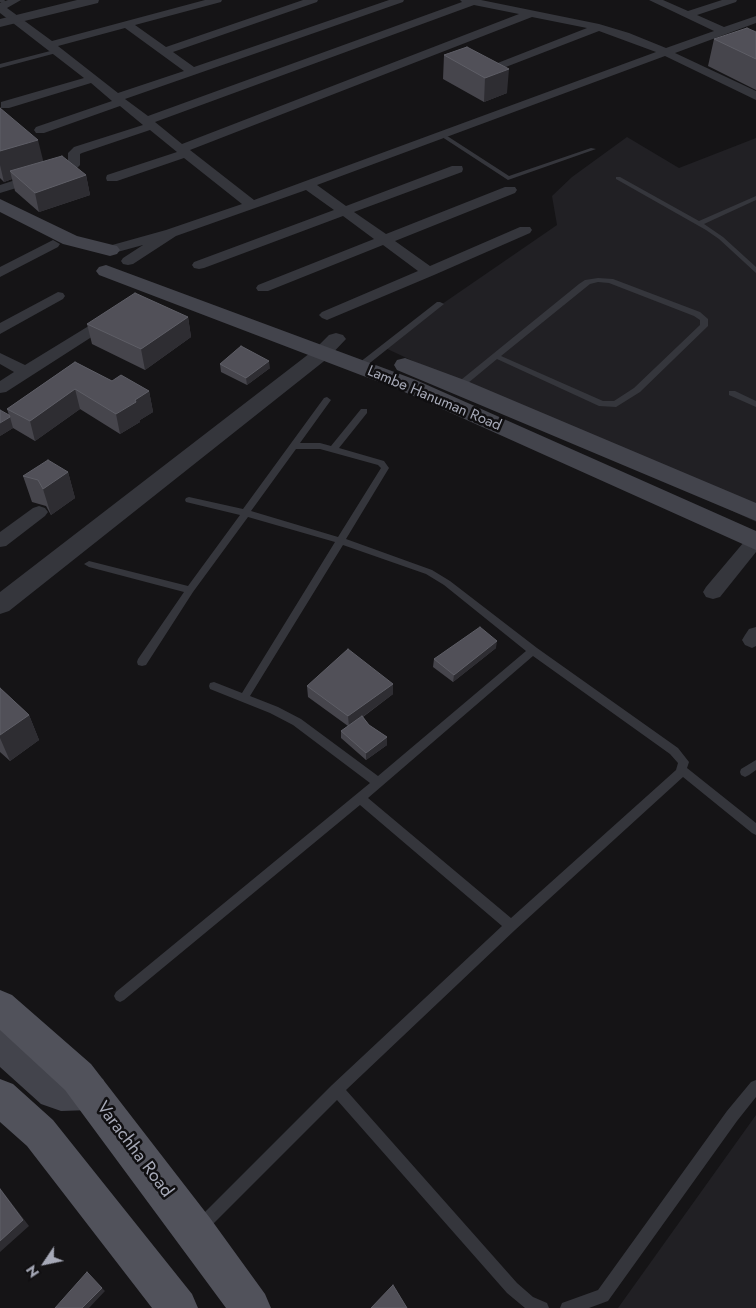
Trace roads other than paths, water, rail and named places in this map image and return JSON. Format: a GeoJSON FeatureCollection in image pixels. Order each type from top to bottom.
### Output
{"type":"FeatureCollection","features":[{"type":"Feature","properties":{"kind":"main road","name":"Lambe Hanuman Road"},"geometry":{"type":"LineString","coordinates":[[0,205],[117,262],[329,347],[376,354],[459,386],[756,514]]}},
{"type":"Feature","properties":{"kind":"main road"},"geometry":{"type":"LineString","coordinates":[[0,218],[53,244],[83,262]]}},
{"type":"Feature","properties":{"kind":"main road","name":"Lambe Hanuman Road"},"geometry":{"type":"LineString","coordinates":[[329,347],[358,368],[408,385],[756,541]]}},
{"type":"Feature","properties":{"kind":"main road","name":"Varachha Road"},"geometry":{"type":"LineString","coordinates":[[0,1007],[78,1077],[196,1232],[251,1308]]}},
{"type":"Feature","properties":{"kind":"main road"},"geometry":{"type":"LineString","coordinates":[[0,1043],[54,1091],[61,1093],[90,1092]]}},
{"type":"Feature","properties":{"kind":"main road"},"geometry":{"type":"LineString","coordinates":[[0,1064],[36,1097],[40,1133]]}},
{"type":"Feature","properties":{"kind":"main road"},"geometry":{"type":"LineString","coordinates":[[0,1097],[40,1133],[178,1308]]}},
{"type":"Feature","properties":{"kind":"street"},"geometry":{"type":"LineString","coordinates":[[6,11],[63,0]]}},
{"type":"Feature","properties":{"kind":"street"},"geometry":{"type":"LineString","coordinates":[[6,11],[93,0]]}},
{"type":"Feature","properties":{"kind":"street"},"geometry":{"type":"LineString","coordinates":[[54,48],[217,0]]}},
{"type":"Feature","properties":{"kind":"street"},"geometry":{"type":"LineString","coordinates":[[165,51],[313,0]]}},
{"type":"Feature","properties":{"kind":"street"},"geometry":{"type":"LineString","coordinates":[[40,130],[194,72],[399,0]]}},
{"type":"Feature","properties":{"kind":"street"},"geometry":{"type":"LineString","coordinates":[[654,0],[687,14],[717,32],[729,42]]}},
{"type":"Feature","properties":{"kind":"street"},"geometry":{"type":"LineString","coordinates":[[687,14],[732,0]]}},
{"type":"Feature","properties":{"kind":"street"},"geometry":{"type":"LineString","coordinates":[[0,189],[74,165],[74,154],[78,150],[126,134],[469,1],[599,27],[665,52],[756,96]]}},
{"type":"Feature","properties":{"kind":"street"},"geometry":{"type":"LineString","coordinates":[[6,11],[252,205]]}},
{"type":"Feature","properties":{"kind":"street"},"geometry":{"type":"LineString","coordinates":[[112,178],[532,13]]}},
{"type":"Feature","properties":{"kind":"street"},"geometry":{"type":"LineString","coordinates":[[117,262],[171,232],[252,205],[756,19]]}},
{"type":"Feature","properties":{"kind":"street"},"geometry":{"type":"LineString","coordinates":[[128,25],[194,72]]}},
{"type":"Feature","properties":{"kind":"street"},"geometry":{"type":"LineString","coordinates":[[494,68],[599,27]]}},
{"type":"Feature","properties":{"kind":"street"},"geometry":{"type":"LineString","coordinates":[[5,105],[92,79]]}},
{"type":"Feature","properties":{"kind":"street"},"geometry":{"type":"LineString","coordinates":[[95,110],[126,134]]}},
{"type":"Feature","properties":{"kind":"street"},"geometry":{"type":"LineString","coordinates":[[199,265],[457,169]]}},
{"type":"Feature","properties":{"kind":"street"},"geometry":{"type":"LineString","coordinates":[[307,184],[429,272]]}},
{"type":"Feature","properties":{"kind":"street"},"geometry":{"type":"LineString","coordinates":[[263,288],[510,190]]}},
{"type":"Feature","properties":{"kind":"street"},"geometry":{"type":"LineString","coordinates":[[327,315],[525,230]]}},
{"type":"Feature","properties":{"kind":"street"},"geometry":{"type":"LineString","coordinates":[[117,262],[171,232]]}},
{"type":"Feature","properties":{"kind":"street"},"geometry":{"type":"LineString","coordinates":[[0,273],[53,244]]}},
{"type":"Feature","properties":{"kind":"street"},"geometry":{"type":"LineString","coordinates":[[0,329],[58,296]]}},
{"type":"Feature","properties":{"kind":"street"},"geometry":{"type":"LineString","coordinates":[[0,388],[110,319]]}},
{"type":"Feature","properties":{"kind":"street"},"geometry":{"type":"LineString","coordinates":[[0,605],[329,347]]}},
{"type":"Feature","properties":{"kind":"street"},"geometry":{"type":"LineString","coordinates":[[0,358],[26,372]]}},
{"type":"Feature","properties":{"kind":"street"},"geometry":{"type":"LineString","coordinates":[[0,541],[40,512]]}},
{"type":"Feature","properties":{"kind":"street"},"geometry":{"type":"LineString","coordinates":[[713,592],[756,541]]}},
{"type":"Feature","properties":{"kind":"lane"},"geometry":{"type":"LineString","coordinates":[[0,66],[54,48]]}},
{"type":"Feature","properties":{"kind":"lane"},"geometry":{"type":"LineString","coordinates":[[441,134],[508,178],[593,149]]}},
{"type":"Feature","properties":{"kind":"lane"},"geometry":{"type":"LineString","coordinates":[[618,178],[720,238],[756,272]]}},
{"type":"Feature","properties":{"kind":"lane"},"geometry":{"type":"LineString","coordinates":[[699,224],[756,198]]}},
{"type":"Feature","properties":{"kind":"lane"},"geometry":{"type":"LineString","coordinates":[[459,386],[582,286],[598,280],[610,281],[697,314],[704,319],[704,326],[698,332],[636,390],[616,404],[602,404],[496,356]]}},
{"type":"Feature","properties":{"kind":"lane"},"geometry":{"type":"LineString","coordinates":[[358,368],[440,304]]}},
{"type":"Feature","properties":{"kind":"lane"},"geometry":{"type":"LineString","coordinates":[[732,393],[756,404]]}},
{"type":"Feature","properties":{"kind":"lane"},"geometry":{"type":"LineString","coordinates":[[142,662],[190,590],[327,400]]}},
{"type":"Feature","properties":{"kind":"lane"},"geometry":{"type":"LineString","coordinates":[[333,450],[364,411]]}},
{"type":"Feature","properties":{"kind":"lane"},"geometry":{"type":"LineString","coordinates":[[244,698],[339,540],[385,468],[381,463],[320,446],[292,446]]}},
{"type":"Feature","properties":{"kind":"lane"},"geometry":{"type":"LineString","coordinates":[[189,500],[246,513],[339,540],[430,572],[533,651],[674,750],[684,762],[680,773],[511,926],[338,1090],[196,1232]]}},
{"type":"Feature","properties":{"kind":"lane"},"geometry":{"type":"LineString","coordinates":[[89,564],[190,590]]}},
{"type":"Feature","properties":{"kind":"lane"},"geometry":{"type":"LineString","coordinates":[[120,996],[360,798],[533,651]]}},
{"type":"Feature","properties":{"kind":"lane"},"geometry":{"type":"LineString","coordinates":[[214,686],[274,710],[297,722],[378,782]]}},
{"type":"Feature","properties":{"kind":"lane"},"geometry":{"type":"LineString","coordinates":[[745,772],[756,764]]}},
{"type":"Feature","properties":{"kind":"lane"},"geometry":{"type":"LineString","coordinates":[[681,769],[756,830]]}},
{"type":"Feature","properties":{"kind":"lane"},"geometry":{"type":"LineString","coordinates":[[360,798],[511,926]]}},
{"type":"Feature","properties":{"kind":"lane"},"geometry":{"type":"LineString","coordinates":[[567,1308],[603,1296],[732,1116],[756,1087]]}},
{"type":"Feature","properties":{"kind":"lane"},"geometry":{"type":"LineString","coordinates":[[338,1090],[512,1288],[528,1302],[542,1308]]}}]}
